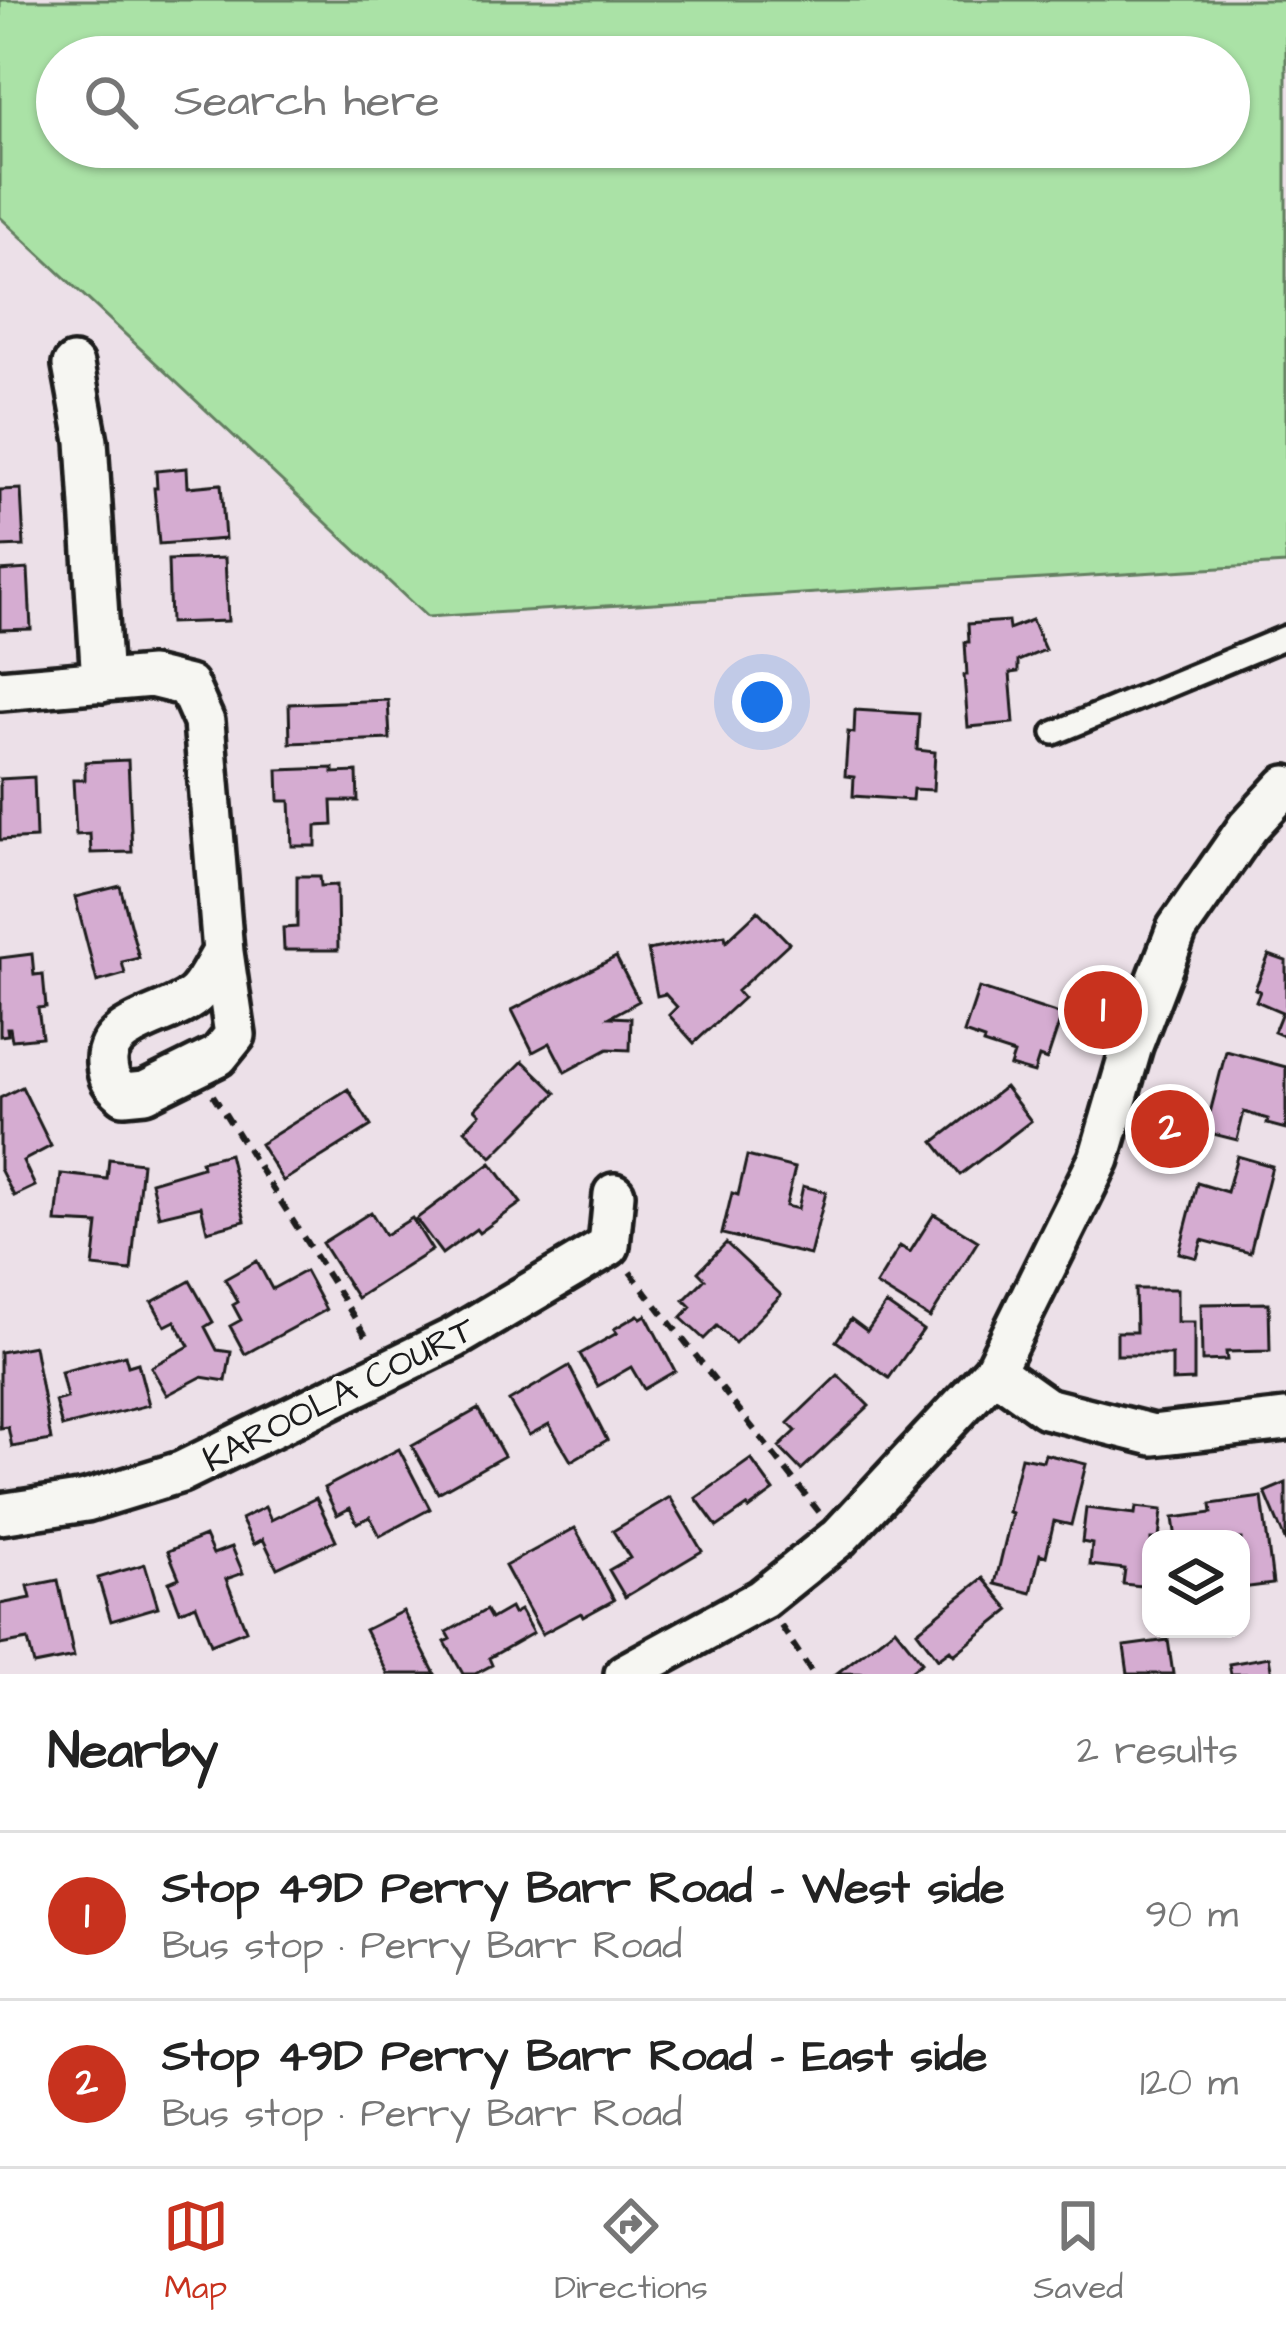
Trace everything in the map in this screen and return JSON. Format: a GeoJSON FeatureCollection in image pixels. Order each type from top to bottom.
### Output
{"type":"FeatureCollection","features":[{"type":"Feature","properties":{"kind":"street"},"geometry":{"type":"LineString","coordinates":[[73,365],[87,441],[102,682]]}},
{"type":"Feature","properties":{"kind":"street"},"geometry":{"type":"LineString","coordinates":[[0,690],[151,677],[188,686],[204,722],[223,952],[235,1035],[218,1056],[145,1092],[124,1094],[110,1081],[106,1057],[110,1043],[197,994],[223,952]]}},
{"type":"Feature","properties":{"kind":"street"},"geometry":{"type":"LineString","coordinates":[[625,1674],[762,1599],[839,1537],[994,1370],[1099,1159],[1132,1046],[1177,929],[1248,827],[1286,786]]}},
{"type":"Feature","properties":{"kind":"street"},"geometry":{"type":"LineString","coordinates":[[610,1246],[614,1194]]}},
{"type":"Feature","properties":{"kind":"street","name":"KAROOLA COURT"},"geometry":{"type":"LineString","coordinates":[[0,1514],[86,1501],[182,1472],[454,1338],[610,1246]]}},
{"type":"Feature","properties":{"kind":"street"},"geometry":{"type":"LineString","coordinates":[[994,1370],[1046,1408],[1153,1435],[1286,1420]]}},
{"type":"Feature","properties":{"kind":"lane"},"geometry":{"type":"LineString","coordinates":[[1054,733],[1286,638]]}},
{"type":"Feature","properties":{"kind":"path"},"geometry":{"type":"LineString","coordinates":[[195,1067],[388,1370]]}},
{"type":"Feature","properties":{"kind":"path"},"geometry":{"type":"LineString","coordinates":[[610,1246],[839,1537]]}},
{"type":"Feature","properties":{"kind":"path"},"geometry":{"type":"LineString","coordinates":[[762,1599],[813,1674]]}},
{"type":"Feature","properties":{"kind":"green space"},"geometry":{"type":"Polygon","coordinates":[[[0,0],[1286,0],[1286,564],[427,617],[0,217],[0,0]]]}},
{"type":"Feature","properties":{"kind":"building"},"geometry":{"type":"Polygon","coordinates":[[[187,468],[188,487],[221,484],[225,539],[159,544],[156,471],[187,468]]]}},
{"type":"Feature","properties":{"kind":"building"},"geometry":{"type":"Polygon","coordinates":[[[21,489],[24,546],[0,547],[0,490],[21,489]]]}},
{"type":"Feature","properties":{"kind":"building"},"geometry":{"type":"Polygon","coordinates":[[[225,558],[228,621],[170,623],[168,560],[225,558]]]}},
{"type":"Feature","properties":{"kind":"building"},"geometry":{"type":"Polygon","coordinates":[[[28,569],[31,629],[0,630],[0,571],[28,569]]]}},
{"type":"Feature","properties":{"kind":"building"},"geometry":{"type":"Polygon","coordinates":[[[1032,620],[1045,650],[1018,661],[1018,672],[1010,673],[1014,723],[968,727],[964,675],[968,624],[1008,621],[1009,629],[1032,620]]]}},
{"type":"Feature","properties":{"kind":"building"},"geometry":{"type":"Polygon","coordinates":[[[388,700],[390,739],[290,743],[289,704],[388,700]]]}},
{"type":"Feature","properties":{"kind":"building"},"geometry":{"type":"Polygon","coordinates":[[[855,710],[919,714],[917,750],[935,752],[933,790],[913,789],[912,800],[853,796],[854,777],[845,776],[848,732],[854,733],[855,710]]]}},
{"type":"Feature","properties":{"kind":"building"},"geometry":{"type":"Polygon","coordinates":[[[128,760],[132,852],[91,853],[90,834],[76,835],[73,780],[85,780],[85,762],[128,760]]]}},
{"type":"Feature","properties":{"kind":"building"},"geometry":{"type":"Polygon","coordinates":[[[333,768],[333,773],[357,772],[358,801],[332,801],[333,825],[316,826],[316,846],[292,846],[290,801],[279,801],[278,770],[333,768]]]}},
{"type":"Feature","properties":{"kind":"building"},"geometry":{"type":"Polygon","coordinates":[[[34,777],[36,838],[0,840],[0,779],[34,777]]]}},
{"type":"Feature","properties":{"kind":"building"},"geometry":{"type":"Polygon","coordinates":[[[297,876],[320,876],[321,886],[337,885],[338,950],[284,950],[283,928],[297,927],[297,876]]]}},
{"type":"Feature","properties":{"kind":"building"},"geometry":{"type":"Polygon","coordinates":[[[120,886],[139,958],[122,962],[125,974],[97,982],[75,897],[120,886]]]}},
{"type":"Feature","properties":{"kind":"building"},"geometry":{"type":"Polygon","coordinates":[[[758,911],[789,943],[737,991],[743,998],[694,1043],[669,1015],[677,1007],[665,994],[657,996],[648,950],[725,935],[726,941],[758,911]]]}},
{"type":"Feature","properties":{"kind":"building"},"geometry":{"type":"Polygon","coordinates":[[[32,954],[34,975],[43,974],[46,1007],[38,1008],[42,1037],[12,1040],[10,1028],[8,1035],[0,1036],[0,958],[32,954]]]}},
{"type":"Feature","properties":{"kind":"building"},"geometry":{"type":"Polygon","coordinates":[[[1269,955],[1286,961],[1286,1037],[1274,1032],[1282,1012],[1256,1001],[1260,991],[1255,989],[1269,955]]]}},
{"type":"Feature","properties":{"kind":"building"},"geometry":{"type":"Polygon","coordinates":[[[616,957],[639,1001],[610,1017],[631,1018],[630,1050],[608,1049],[565,1072],[550,1043],[533,1052],[512,1010],[616,957]]]}},
{"type":"Feature","properties":{"kind":"building"},"geometry":{"type":"Polygon","coordinates":[[[979,988],[1062,1015],[1047,1060],[1039,1057],[1034,1073],[1010,1066],[1014,1054],[964,1033],[979,988]]]}},
{"type":"Feature","properties":{"kind":"building"},"geometry":{"type":"Polygon","coordinates":[[[1226,1051],[1286,1067],[1286,1129],[1244,1112],[1237,1140],[1205,1132],[1226,1051]]]}},
{"type":"Feature","properties":{"kind":"building"},"geometry":{"type":"Polygon","coordinates":[[[523,1061],[556,1093],[492,1157],[465,1130],[480,1114],[475,1109],[523,1061]]]}},
{"type":"Feature","properties":{"kind":"building"},"geometry":{"type":"Polygon","coordinates":[[[22,1087],[51,1146],[23,1161],[35,1186],[14,1196],[0,1169],[0,1098],[22,1087]]]}},
{"type":"Feature","properties":{"kind":"building"},"geometry":{"type":"Polygon","coordinates":[[[1005,1087],[1031,1121],[960,1175],[934,1142],[1005,1087]]]}},
{"type":"Feature","properties":{"kind":"building"},"geometry":{"type":"Polygon","coordinates":[[[348,1089],[371,1126],[283,1181],[260,1144],[348,1089]]]}},
{"type":"Feature","properties":{"kind":"building"},"geometry":{"type":"Polygon","coordinates":[[[229,1154],[245,1221],[207,1231],[201,1206],[159,1216],[151,1182],[229,1154]]]}},
{"type":"Feature","properties":{"kind":"building"},"geometry":{"type":"Polygon","coordinates":[[[747,1156],[795,1168],[786,1206],[798,1209],[803,1186],[826,1192],[810,1255],[722,1234],[747,1156]]]}},
{"type":"Feature","properties":{"kind":"building"},"geometry":{"type":"Polygon","coordinates":[[[1237,1156],[1272,1166],[1250,1253],[1202,1240],[1197,1258],[1179,1253],[1197,1183],[1227,1192],[1237,1156]]]}},
{"type":"Feature","properties":{"kind":"building"},"geometry":{"type":"Polygon","coordinates":[[[109,1159],[142,1163],[131,1271],[93,1267],[98,1224],[56,1222],[61,1174],[107,1179],[109,1159]]]}},
{"type":"Feature","properties":{"kind":"building"},"geometry":{"type":"Polygon","coordinates":[[[491,1163],[521,1203],[442,1254],[416,1219],[491,1163]]]}},
{"type":"Feature","properties":{"kind":"building"},"geometry":{"type":"Polygon","coordinates":[[[371,1212],[385,1235],[412,1218],[432,1250],[357,1298],[322,1243],[371,1212]]]}},
{"type":"Feature","properties":{"kind":"building"},"geometry":{"type":"Polygon","coordinates":[[[934,1214],[978,1241],[930,1318],[876,1285],[900,1246],[910,1252],[934,1214]]]}},
{"type":"Feature","properties":{"kind":"building"},"geometry":{"type":"Polygon","coordinates":[[[726,1243],[781,1295],[735,1343],[717,1326],[704,1339],[681,1318],[691,1307],[684,1300],[705,1279],[698,1272],[726,1243]]]}},
{"type":"Feature","properties":{"kind":"building"},"geometry":{"type":"Polygon","coordinates":[[[257,1261],[272,1289],[305,1271],[326,1310],[245,1354],[230,1326],[241,1320],[233,1305],[238,1302],[225,1279],[257,1261]]]}},
{"type":"Feature","properties":{"kind":"building"},"geometry":{"type":"Polygon","coordinates":[[[190,1281],[213,1322],[205,1327],[217,1350],[231,1352],[226,1381],[201,1377],[167,1395],[151,1367],[189,1346],[175,1321],[165,1326],[152,1302],[190,1281]]]}},
{"type":"Feature","properties":{"kind":"building"},"geometry":{"type":"Polygon","coordinates":[[[1135,1289],[1177,1289],[1177,1322],[1194,1322],[1194,1380],[1172,1381],[1172,1355],[1117,1355],[1117,1332],[1136,1332],[1135,1289]]]}},
{"type":"Feature","properties":{"kind":"building"},"geometry":{"type":"Polygon","coordinates":[[[1269,1303],[1270,1351],[1226,1352],[1227,1360],[1202,1361],[1201,1304],[1269,1303]]]}},
{"type":"Feature","properties":{"kind":"building"},"geometry":{"type":"Polygon","coordinates":[[[886,1304],[923,1330],[889,1378],[836,1341],[851,1319],[867,1331],[886,1304]]]}},
{"type":"Feature","properties":{"kind":"building"},"geometry":{"type":"Polygon","coordinates":[[[638,1315],[646,1315],[675,1371],[644,1389],[631,1367],[598,1386],[580,1354],[638,1315]]]}},
{"type":"Feature","properties":{"kind":"building"},"geometry":{"type":"Polygon","coordinates":[[[34,1346],[51,1440],[12,1447],[8,1427],[0,1428],[0,1352],[34,1346]]]}},
{"type":"Feature","properties":{"kind":"building"},"geometry":{"type":"Polygon","coordinates":[[[125,1355],[128,1366],[138,1363],[149,1405],[62,1427],[55,1401],[67,1398],[61,1372],[125,1355]]]}},
{"type":"Feature","properties":{"kind":"building"},"geometry":{"type":"Polygon","coordinates":[[[569,1366],[607,1440],[571,1461],[549,1424],[529,1435],[509,1401],[569,1366]]]}},
{"type":"Feature","properties":{"kind":"building"},"geometry":{"type":"Polygon","coordinates":[[[838,1375],[869,1406],[801,1470],[779,1447],[796,1431],[788,1423],[838,1375]]]}},
{"type":"Feature","properties":{"kind":"building"},"geometry":{"type":"Polygon","coordinates":[[[478,1409],[504,1456],[438,1493],[412,1446],[478,1409]]]}},
{"type":"Feature","properties":{"kind":"building"},"geometry":{"type":"Polygon","coordinates":[[[399,1449],[430,1509],[380,1536],[370,1517],[357,1523],[350,1508],[337,1515],[324,1488],[399,1449]]]}},
{"type":"Feature","properties":{"kind":"building"},"geometry":{"type":"Polygon","coordinates":[[[1045,1454],[1086,1464],[1071,1525],[1054,1521],[1031,1593],[995,1584],[1021,1457],[1043,1461],[1045,1454]]]}},
{"type":"Feature","properties":{"kind":"building"},"geometry":{"type":"Polygon","coordinates":[[[751,1459],[774,1491],[717,1527],[696,1498],[751,1459]]]}},
{"type":"Feature","properties":{"kind":"building"},"geometry":{"type":"Polygon","coordinates":[[[1286,1483],[1286,1542],[1265,1492],[1286,1483]]]}},
{"type":"Feature","properties":{"kind":"building"},"geometry":{"type":"Polygon","coordinates":[[[670,1497],[702,1551],[625,1597],[609,1570],[630,1558],[613,1531],[670,1497]]]}},
{"type":"Feature","properties":{"kind":"building"},"geometry":{"type":"Polygon","coordinates":[[[1262,1497],[1273,1584],[1250,1587],[1250,1530],[1175,1530],[1173,1518],[1212,1513],[1211,1504],[1262,1497]]]}},
{"type":"Feature","properties":{"kind":"building"},"geometry":{"type":"Polygon","coordinates":[[[316,1498],[336,1540],[277,1568],[263,1539],[254,1544],[241,1519],[265,1507],[271,1520],[316,1498]]]}},
{"type":"Feature","properties":{"kind":"building"},"geometry":{"type":"Polygon","coordinates":[[[1136,1507],[1162,1510],[1160,1530],[1142,1530],[1142,1586],[1123,1584],[1125,1569],[1090,1565],[1092,1544],[1082,1542],[1086,1508],[1135,1514],[1136,1507]]]}},
{"type":"Feature","properties":{"kind":"building"},"geometry":{"type":"Polygon","coordinates":[[[575,1528],[614,1600],[542,1634],[505,1566],[575,1528]]]}},
{"type":"Feature","properties":{"kind":"building"},"geometry":{"type":"Polygon","coordinates":[[[205,1536],[213,1554],[232,1547],[243,1573],[226,1579],[246,1630],[211,1644],[196,1605],[180,1611],[169,1582],[179,1578],[168,1551],[205,1536]]]}},
{"type":"Feature","properties":{"kind":"building"},"geometry":{"type":"Polygon","coordinates":[[[145,1564],[158,1607],[111,1621],[98,1578],[145,1564]]]}},
{"type":"Feature","properties":{"kind":"building"},"geometry":{"type":"Polygon","coordinates":[[[983,1578],[1010,1610],[954,1655],[950,1650],[938,1659],[917,1631],[983,1578]]]}},
{"type":"Feature","properties":{"kind":"building"},"geometry":{"type":"Polygon","coordinates":[[[58,1580],[74,1657],[34,1665],[28,1640],[0,1645],[0,1604],[31,1598],[28,1586],[58,1580]]]}},
{"type":"Feature","properties":{"kind":"building"},"geometry":{"type":"Polygon","coordinates":[[[510,1608],[513,1614],[520,1610],[533,1633],[489,1658],[492,1665],[463,1674],[445,1642],[451,1639],[447,1632],[486,1610],[491,1619],[510,1608]]]}},
{"type":"Feature","properties":{"kind":"building"},"geometry":{"type":"Polygon","coordinates":[[[403,1611],[435,1674],[388,1674],[365,1630],[403,1611]]]}},
{"type":"Feature","properties":{"kind":"building"},"geometry":{"type":"Polygon","coordinates":[[[895,1628],[922,1662],[907,1674],[837,1673],[895,1628]]]}},
{"type":"Feature","properties":{"kind":"building"},"geometry":{"type":"Polygon","coordinates":[[[1168,1640],[1173,1674],[1128,1674],[1124,1646],[1168,1640]]]}},
{"type":"Feature","properties":{"kind":"building"},"geometry":{"type":"Polygon","coordinates":[[[1269,1657],[1272,1674],[1231,1674],[1229,1664],[1269,1657]]]}},
{"type":"Feature","properties":{"kind":"place","name":"Stop 49D Perry Barr Road - West side"},"geometry":{"type":"Point","coordinates":[1103,1010]}},
{"type":"Feature","properties":{"kind":"place","name":"Stop 49D Perry Barr Road - East side"},"geometry":{"type":"Point","coordinates":[1170,1129]}}]}
